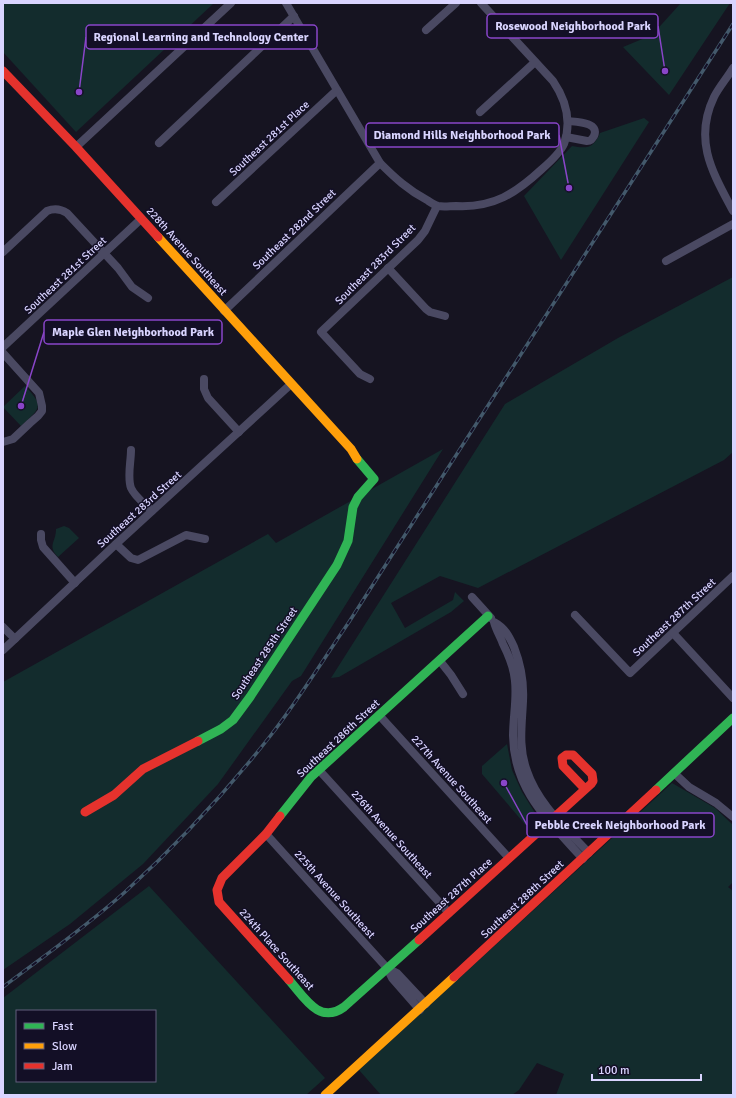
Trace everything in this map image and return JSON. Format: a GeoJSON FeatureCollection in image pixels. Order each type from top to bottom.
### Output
{"type":"FeatureCollection","features":[{"type":"Feature","properties":{"kind":"street"},"geometry":{"type":"LineString","coordinates":[[76,147],[230,3]]}},
{"type":"Feature","properties":{"kind":"street"},"geometry":{"type":"LineString","coordinates":[[286,3],[380,163],[411,192],[437,206],[468,207],[488,204],[506,196],[524,185],[554,158],[564,145],[568,121],[567,110],[561,92],[553,80],[482,3]]}},
{"type":"Feature","properties":{"kind":"street"},"geometry":{"type":"LineString","coordinates":[[426,30],[456,3]]}},
{"type":"Feature","properties":{"kind":"street"},"geometry":{"type":"LineString","coordinates":[[159,143],[294,16]]}},
{"type":"Feature","properties":{"kind":"street"},"geometry":{"type":"LineString","coordinates":[[480,112],[535,62]]}},
{"type":"Feature","properties":{"kind":"street"},"geometry":{"type":"LineString","coordinates":[[733,68],[714,97],[708,114],[706,144],[708,157],[714,173],[733,211]]}},
{"type":"Feature","properties":{"kind":"street","name":"228th Avenue Southeast"},"geometry":{"type":"LineString","coordinates":[[3,71],[76,147],[224,311],[352,449]]}},
{"type":"Feature","properties":{"kind":"street","name":"Southeast 281st Place"},"geometry":{"type":"LineString","coordinates":[[216,202],[337,90]]}},
{"type":"Feature","properties":{"kind":"street"},"geometry":{"type":"LineString","coordinates":[[566,137],[589,141],[594,137],[595,132],[590,124],[568,121]]}},
{"type":"Feature","properties":{"kind":"street","name":"Southeast 282nd Street"},"geometry":{"type":"LineString","coordinates":[[224,311],[380,163]]}},
{"type":"Feature","properties":{"kind":"street","name":"Southeast 283rd Street"},"geometry":{"type":"LineString","coordinates":[[370,379],[360,374],[322,332],[418,240],[425,231],[437,206]]}},
{"type":"Feature","properties":{"kind":"street"},"geometry":{"type":"LineString","coordinates":[[3,252],[47,211],[51,209],[58,209],[67,213],[105,253],[132,287],[148,298]]}},
{"type":"Feature","properties":{"kind":"street","name":"Southeast 281st Street"},"geometry":{"type":"LineString","coordinates":[[3,347],[141,219]]}},
{"type":"Feature","properties":{"kind":"street"},"geometry":{"type":"LineString","coordinates":[[666,261],[733,224]]}},
{"type":"Feature","properties":{"kind":"street"},"geometry":{"type":"LineString","coordinates":[[388,268],[426,309],[430,312],[444,316]]}},
{"type":"Feature","properties":{"kind":"street"},"geometry":{"type":"LineString","coordinates":[[3,353],[39,393],[42,406],[42,411],[38,416],[13,439],[3,442]]}},
{"type":"Feature","properties":{"kind":"street"},"geometry":{"type":"LineString","coordinates":[[204,378],[204,389],[208,398],[239,432]]}},
{"type":"Feature","properties":{"kind":"street","name":"Southeast 283rd Street"},"geometry":{"type":"LineString","coordinates":[[3,650],[291,384]]}},
{"type":"Feature","properties":{"kind":"street","name":"Southeast 285th Street"},"geometry":{"type":"LineString","coordinates":[[85,812],[108,799],[142,770],[155,762],[221,729],[233,720],[250,698],[337,565],[348,541],[353,507],[358,497],[374,479],[356,458],[352,449]]}},
{"type":"Feature","properties":{"kind":"street"},"geometry":{"type":"LineString","coordinates":[[132,450],[129,480],[131,487],[135,494],[152,511]]}},
{"type":"Feature","properties":{"kind":"street"},"geometry":{"type":"LineString","coordinates":[[41,534],[40,540],[43,547],[75,584]]}},
{"type":"Feature","properties":{"kind":"street"},"geometry":{"type":"LineString","coordinates":[[116,544],[131,558],[138,560],[186,534],[205,538]]}},
{"type":"Feature","properties":{"kind":"street","name":"Southeast 287th Street"},"geometry":{"type":"LineString","coordinates":[[574,615],[630,673],[733,576]]}},
{"type":"Feature","properties":{"kind":"street"},"geometry":{"type":"LineString","coordinates":[[472,597],[491,619],[502,626],[517,656],[521,668],[523,702],[521,736],[526,770],[552,819],[586,856]]}},
{"type":"Feature","properties":{"kind":"street","name":"Southeast 286th Street"},"geometry":{"type":"LineString","coordinates":[[217,890],[222,878],[266,834],[319,770],[440,661],[491,619]]}},
{"type":"Feature","properties":{"kind":"street"},"geometry":{"type":"LineString","coordinates":[[3,627],[14,639]]}},
{"type":"Feature","properties":{"kind":"street"},"geometry":{"type":"LineString","coordinates":[[673,633],[733,698]]}},
{"type":"Feature","properties":{"kind":"street"},"geometry":{"type":"LineString","coordinates":[[440,661],[463,694]]}},
{"type":"Feature","properties":{"kind":"street","name":"227th Avenue Southeast"},"geometry":{"type":"LineString","coordinates":[[379,715],[509,858]]}},
{"type":"Feature","properties":{"kind":"street","name":"Southeast 288th Street"},"geometry":{"type":"LineString","coordinates":[[327,1095],[733,718]]}},
{"type":"Feature","properties":{"kind":"street","name":"226th Avenue Southeast"},"geometry":{"type":"LineString","coordinates":[[319,770],[449,912]]}},
{"type":"Feature","properties":{"kind":"street"},"geometry":{"type":"LineString","coordinates":[[674,773],[688,787],[716,803],[733,817]]}},
{"type":"Feature","properties":{"kind":"street","name":"Southeast 287th Place"},"geometry":{"type":"LineString","coordinates":[[330,1014],[344,1007],[585,789]]}},
{"type":"Feature","properties":{"kind":"street","name":"225th Avenue Southeast"},"geometry":{"type":"LineString","coordinates":[[266,834],[387,968],[392,978],[423,1007]]}},
{"type":"Feature","properties":{"kind":"street","name":"224th Place Southeast"},"geometry":{"type":"LineString","coordinates":[[217,890],[219,902],[315,1009],[323,1013],[330,1014]]}},
{"type":"Feature","properties":{"kind":"green space"},"geometry":{"type":"Polygon","coordinates":[[[3,3],[214,3],[76,132],[3,52],[3,3]]]}},
{"type":"Feature","properties":{"kind":"green space"},"geometry":{"type":"Polygon","coordinates":[[[681,3],[730,3],[669,95],[623,47],[652,35],[681,3]]]}},
{"type":"Feature","properties":{"kind":"green space"},"geometry":{"type":"Polygon","coordinates":[[[644,118],[649,122],[561,260],[524,196],[572,146],[589,146],[595,142],[600,133],[644,118]]]}},
{"type":"Feature","properties":{"kind":"green space"},"geometry":{"type":"Polygon","coordinates":[[[733,277],[733,452],[724,460],[478,588],[440,576],[391,603],[405,628],[453,600],[455,592],[464,601],[451,612],[339,677],[331,678],[505,404],[618,338],[733,277]]]}},
{"type":"Feature","properties":{"kind":"green space"},"geometry":{"type":"Polygon","coordinates":[[[25,386],[38,403],[38,407],[21,426],[3,407],[25,386]]]}},
{"type":"Feature","properties":{"kind":"green space"},"geometry":{"type":"Polygon","coordinates":[[[443,449],[301,676],[292,681],[218,784],[143,864],[70,924],[3,970],[3,682],[268,534],[276,543],[443,449]]]}},
{"type":"Feature","properties":{"kind":"green space"},"geometry":{"type":"Polygon","coordinates":[[[64,526],[69,528],[79,538],[58,557],[53,550],[53,544],[56,529],[64,526]]]}},
{"type":"Feature","properties":{"kind":"green space"},"geometry":{"type":"Polygon","coordinates":[[[507,744],[512,770],[522,792],[538,819],[529,829],[482,774],[482,766],[507,744]]]}},
{"type":"Feature","properties":{"kind":"green space"},"geometry":{"type":"Polygon","coordinates":[[[672,783],[715,808],[733,825],[733,882],[728,887],[733,891],[733,1095],[556,1095],[564,1074],[537,1063],[519,1090],[512,1095],[381,1095],[359,1070],[672,783]]]}},
{"type":"Feature","properties":{"kind":"green space"},"geometry":{"type":"Polygon","coordinates":[[[149,886],[325,1078],[306,1095],[3,1095],[3,998],[149,886]]]}},
{"type":"Feature","properties":{"kind":"railway"},"geometry":{"type":"LineString","coordinates":[[3,987],[96,917],[145,874],[201,816],[271,735],[349,622],[733,24]]}},
{"type":"Feature","properties":{"kind":"traffic: fast"},"geometry":{"type":"LineString","coordinates":[[198,741],[221,729],[233,720],[250,697],[337,565],[348,541],[353,507],[358,497],[374,479],[357,459]]}},
{"type":"Feature","properties":{"kind":"traffic: fast"},"geometry":{"type":"LineString","coordinates":[[280,816],[311,777],[488,616]]}},
{"type":"Feature","properties":{"kind":"traffic: fast"},"geometry":{"type":"LineString","coordinates":[[656,790],[733,718]]}},
{"type":"Feature","properties":{"kind":"traffic: fast"},"geometry":{"type":"LineString","coordinates":[[289,980],[306,1001],[313,1007],[327,1013],[335,1012],[344,1007],[419,940]]}},
{"type":"Feature","properties":{"kind":"traffic: slow"},"geometry":{"type":"LineString","coordinates":[[158,237],[351,449],[357,459]]}},
{"type":"Feature","properties":{"kind":"traffic: slow"},"geometry":{"type":"LineString","coordinates":[[325,1095],[454,977]]}},
{"type":"Feature","properties":{"kind":"traffic: jam"},"geometry":{"type":"LineString","coordinates":[[3,71],[76,147],[158,237]]}},
{"type":"Feature","properties":{"kind":"traffic: jam"},"geometry":{"type":"LineString","coordinates":[[85,812],[114,795],[143,769],[198,741]]}},
{"type":"Feature","properties":{"kind":"traffic: jam"},"geometry":{"type":"LineString","coordinates":[[419,940],[591,784],[593,781],[592,774],[573,755],[566,755],[562,758],[563,766],[585,789]]}},
{"type":"Feature","properties":{"kind":"traffic: jam"},"geometry":{"type":"LineString","coordinates":[[454,977],[656,790]]}},
{"type":"Feature","properties":{"kind":"traffic: jam"},"geometry":{"type":"LineString","coordinates":[[280,816],[266,834],[222,878],[217,890],[219,902],[289,980]]}},
{"type":"Feature","properties":{"kind":"place","name":"Rosewood Neighborhood Park"},"geometry":{"type":"Point","coordinates":[665,71]}},
{"type":"Feature","properties":{"kind":"place","name":"Regional Learning and Technology Center"},"geometry":{"type":"Point","coordinates":[79,92]}},
{"type":"Feature","properties":{"kind":"place","name":"Diamond Hills Neighborhood Park"},"geometry":{"type":"Point","coordinates":[569,188]}},
{"type":"Feature","properties":{"kind":"place","name":"Maple Glen Neighborhood Park"},"geometry":{"type":"Point","coordinates":[21,406]}},
{"type":"Feature","properties":{"kind":"place","name":"Pebble Creek Neighborhood Park"},"geometry":{"type":"Point","coordinates":[504,783]}}]}
